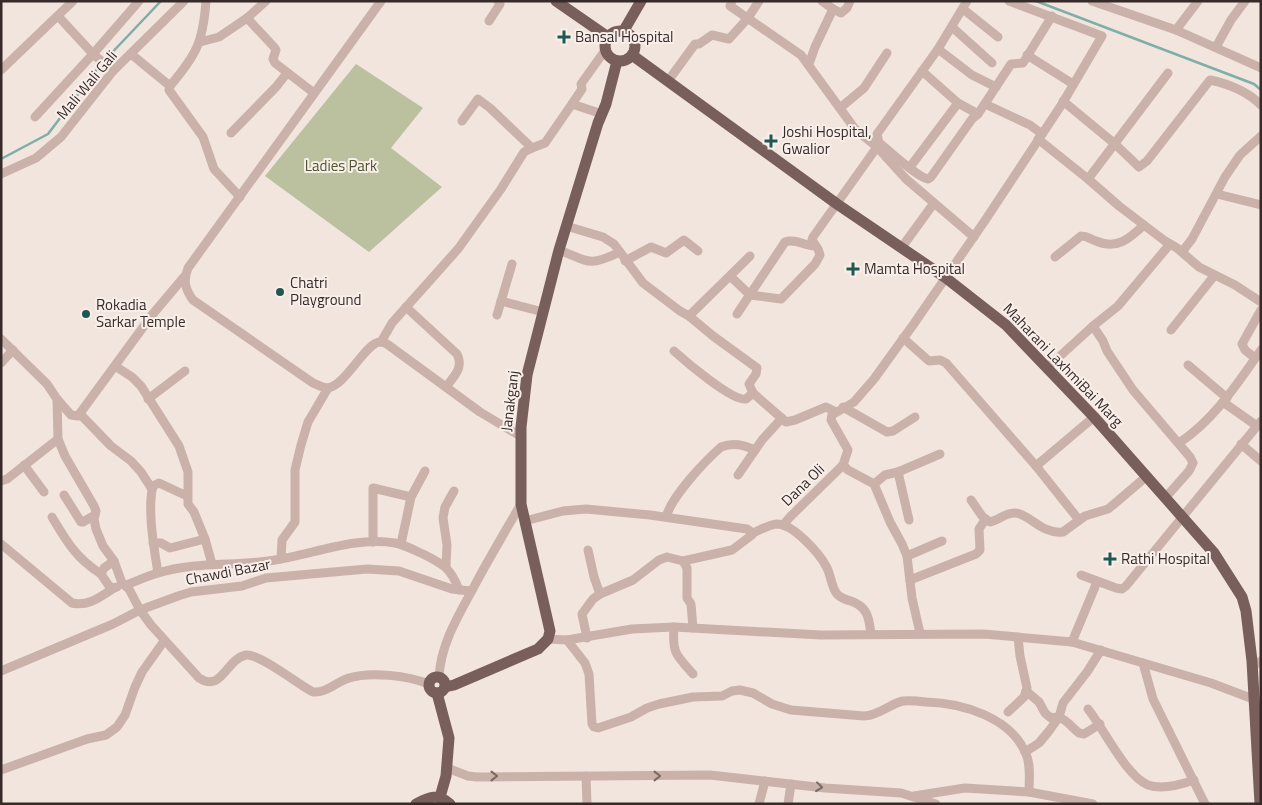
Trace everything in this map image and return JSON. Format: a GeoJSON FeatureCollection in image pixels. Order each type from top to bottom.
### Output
{"type":"FeatureCollection","features":[{"type":"Feature","properties":{"kind":"main road"},"geometry":{"type":"LineString","coordinates":[[556,1],[608,37]]}},
{"type":"Feature","properties":{"kind":"main road"},"geometry":{"type":"LineString","coordinates":[[623,32],[642,1]]}},
{"type":"Feature","properties":{"kind":"main road"},"geometry":{"type":"LineString","coordinates":[[615,32],[623,32],[630,36],[634,43],[632,55],[625,60],[617,61],[610,56],[606,49],[608,37],[615,32]]}},
{"type":"Feature","properties":{"kind":"main road","name":"Maharani LaxhmiBai Marg"},"geometry":{"type":"LineString","coordinates":[[632,55],[837,204],[946,278],[1006,325],[1048,367],[1183,516],[1214,553],[1242,597],[1246,611],[1256,664],[1260,804]]}},
{"type":"Feature","properties":{"kind":"main road","name":"Janakganj"},"geometry":{"type":"LineString","coordinates":[[548,639],[550,631],[521,504],[520,436],[526,375],[559,250],[617,61]]}},
{"type":"Feature","properties":{"kind":"main road"},"geometry":{"type":"LineString","coordinates":[[440,797],[447,768],[448,730],[438,685],[454,686],[538,649],[548,639]]}},
{"type":"Feature","properties":{"kind":"main road"},"geometry":{"type":"LineString","coordinates":[[416,804],[430,797],[440,797],[450,804]]}},
{"type":"Feature","properties":{"kind":"street"},"geometry":{"type":"LineString","coordinates":[[1,70],[73,1]]}},
{"type":"Feature","properties":{"kind":"street"},"geometry":{"type":"LineString","coordinates":[[35,117],[103,63],[139,1]]}},
{"type":"Feature","properties":{"kind":"street","name":"Mali Wali Gali"},"geometry":{"type":"LineString","coordinates":[[1,174],[36,158],[61,137],[103,63],[131,54],[184,1]]}},
{"type":"Feature","properties":{"kind":"street"},"geometry":{"type":"LineString","coordinates":[[206,1],[200,42],[191,60],[170,86],[169,90],[203,137],[214,169],[240,197]]}},
{"type":"Feature","properties":{"kind":"street"},"geometry":{"type":"LineString","coordinates":[[200,42],[219,37],[247,18],[266,1]]}},
{"type":"Feature","properties":{"kind":"street"},"geometry":{"type":"LineString","coordinates":[[1,339],[47,384],[71,415],[75,417],[80,414],[152,315],[184,278],[188,268],[381,1]]}},
{"type":"Feature","properties":{"kind":"street"},"geometry":{"type":"LineString","coordinates":[[489,21],[499,7],[498,1]]}},
{"type":"Feature","properties":{"kind":"street"},"geometry":{"type":"LineString","coordinates":[[732,1],[730,6],[801,55],[809,64],[821,85],[855,129],[928,179],[972,119],[978,114],[1010,64],[1023,63],[1052,16]]}},
{"type":"Feature","properties":{"kind":"street"},"geometry":{"type":"LineString","coordinates":[[668,81],[695,44],[700,44],[712,35],[729,39],[748,18],[759,1]]}},
{"type":"Feature","properties":{"kind":"street"},"geometry":{"type":"LineString","coordinates":[[822,1],[841,13],[847,8],[850,1]]}},
{"type":"Feature","properties":{"kind":"street"},"geometry":{"type":"LineString","coordinates":[[920,633],[912,598],[906,556],[874,484],[848,470],[843,465],[848,450],[831,420],[832,415],[854,402],[874,379],[946,278],[1063,101],[1102,36],[1009,1]]}},
{"type":"Feature","properties":{"kind":"street"},"geometry":{"type":"LineString","coordinates":[[1092,1],[1176,30],[1261,68]]}},
{"type":"Feature","properties":{"kind":"street"},"geometry":{"type":"LineString","coordinates":[[1176,30],[1198,1]]}},
{"type":"Feature","properties":{"kind":"street"},"geometry":{"type":"LineString","coordinates":[[1216,47],[1231,20],[1245,1]]}},
{"type":"Feature","properties":{"kind":"street"},"geometry":{"type":"LineString","coordinates":[[974,237],[893,167],[878,145],[877,134],[938,49],[965,5],[998,37]]}},
{"type":"Feature","properties":{"kind":"street"},"geometry":{"type":"LineString","coordinates":[[809,64],[833,9]]}},
{"type":"Feature","properties":{"kind":"street"},"geometry":{"type":"LineString","coordinates":[[58,16],[103,63]]}},
{"type":"Feature","properties":{"kind":"street"},"geometry":{"type":"LineString","coordinates":[[247,18],[276,50],[275,63],[314,93]]}},
{"type":"Feature","properties":{"kind":"street"},"geometry":{"type":"LineString","coordinates":[[952,28],[992,63]]}},
{"type":"Feature","properties":{"kind":"street"},"geometry":{"type":"LineString","coordinates":[[381,342],[386,330],[458,248],[501,189],[524,152],[545,143],[582,89],[581,84],[606,49]]}},
{"type":"Feature","properties":{"kind":"street"},"geometry":{"type":"LineString","coordinates":[[938,49],[972,75],[996,87]]}},
{"type":"Feature","properties":{"kind":"street"},"geometry":{"type":"LineString","coordinates":[[840,108],[864,88],[887,53]]}},
{"type":"Feature","properties":{"kind":"street"},"geometry":{"type":"LineString","coordinates":[[131,54],[170,86]]}},
{"type":"Feature","properties":{"kind":"street"},"geometry":{"type":"LineString","coordinates":[[1028,55],[1073,84]]}},
{"type":"Feature","properties":{"kind":"street"},"geometry":{"type":"LineString","coordinates":[[922,71],[958,103],[978,114]]}},
{"type":"Feature","properties":{"kind":"street"},"geometry":{"type":"LineString","coordinates":[[231,133],[288,73]]}},
{"type":"Feature","properties":{"kind":"street"},"geometry":{"type":"LineString","coordinates":[[1088,179],[1168,73]]}},
{"type":"Feature","properties":{"kind":"street"},"geometry":{"type":"LineString","coordinates":[[1063,101],[1115,144],[1139,167],[1210,80],[1225,83],[1241,90],[1261,105]]}},
{"type":"Feature","properties":{"kind":"street"},"geometry":{"type":"LineString","coordinates":[[462,121],[478,99],[532,148]]}},
{"type":"Feature","properties":{"kind":"street"},"geometry":{"type":"LineString","coordinates":[[910,167],[958,103]]}},
{"type":"Feature","properties":{"kind":"street"},"geometry":{"type":"LineString","coordinates":[[572,104],[602,114]]}},
{"type":"Feature","properties":{"kind":"street"},"geometry":{"type":"LineString","coordinates":[[985,104],[1030,126],[1119,206],[1182,252],[1199,267],[1235,285],[1261,302]]}},
{"type":"Feature","properties":{"kind":"street"},"geometry":{"type":"LineString","coordinates":[[1182,252],[1192,239],[1225,177],[1240,155],[1261,136]]}},
{"type":"Feature","properties":{"kind":"street"},"geometry":{"type":"LineString","coordinates":[[730,276],[750,294],[782,299],[786,296],[818,260],[820,255],[812,240],[813,237],[878,145]]}},
{"type":"Feature","properties":{"kind":"street"},"geometry":{"type":"LineString","coordinates":[[1217,194],[1261,205]]}},
{"type":"Feature","properties":{"kind":"street"},"geometry":{"type":"LineString","coordinates":[[902,247],[934,203]]}},
{"type":"Feature","properties":{"kind":"street"},"geometry":{"type":"LineString","coordinates":[[1055,257],[1081,236],[1112,245],[1121,244],[1144,225]]}},
{"type":"Feature","properties":{"kind":"street"},"geometry":{"type":"LineString","coordinates":[[566,226],[610,241],[643,283],[757,368],[756,374],[749,384],[753,393],[789,422],[826,407],[840,410],[888,432],[915,418]]}},
{"type":"Feature","properties":{"kind":"street"},"geometry":{"type":"LineString","coordinates":[[625,261],[651,247],[666,253],[684,240],[698,251]]}},
{"type":"Feature","properties":{"kind":"street"},"geometry":{"type":"LineString","coordinates":[[737,314],[785,242],[792,240],[809,246],[815,246]]}},
{"type":"Feature","properties":{"kind":"street"},"geometry":{"type":"LineString","coordinates":[[1048,367],[1118,306],[1170,244]]}},
{"type":"Feature","properties":{"kind":"street"},"geometry":{"type":"LineString","coordinates":[[559,250],[589,262],[595,262],[620,252]]}},
{"type":"Feature","properties":{"kind":"street"},"geometry":{"type":"LineString","coordinates":[[689,316],[750,256]]}},
{"type":"Feature","properties":{"kind":"street"},"geometry":{"type":"LineString","coordinates":[[497,315],[512,264]]}},
{"type":"Feature","properties":{"kind":"street"},"geometry":{"type":"LineString","coordinates":[[1171,330],[1214,276]]}},
{"type":"Feature","properties":{"kind":"street"},"geometry":{"type":"LineString","coordinates":[[184,278],[188,293],[194,300],[321,387],[328,388],[335,385],[353,368],[374,343],[381,342],[388,344],[480,412],[520,436]]}},
{"type":"Feature","properties":{"kind":"street"},"geometry":{"type":"LineString","coordinates":[[501,301],[543,312]]}},
{"type":"Feature","properties":{"kind":"street"},"geometry":{"type":"LineString","coordinates":[[406,306],[458,354],[460,360],[459,370],[446,387]]}},
{"type":"Feature","properties":{"kind":"street"},"geometry":{"type":"LineString","coordinates":[[1255,358],[1245,350],[1242,344],[1261,310]]}},
{"type":"Feature","properties":{"kind":"street"},"geometry":{"type":"LineString","coordinates":[[1093,326],[1133,390],[1179,443],[1193,463],[1189,471],[1166,497]]}},
{"type":"Feature","properties":{"kind":"street"},"geometry":{"type":"LineString","coordinates":[[903,338],[929,361],[940,360],[946,363],[1036,466],[1079,520]]}},
{"type":"Feature","properties":{"kind":"street"},"geometry":{"type":"LineString","coordinates":[[1,363],[13,350]]}},
{"type":"Feature","properties":{"kind":"street"},"geometry":{"type":"LineString","coordinates":[[1179,443],[1194,434],[1225,400],[1261,350]]}},
{"type":"Feature","properties":{"kind":"street"},"geometry":{"type":"LineString","coordinates":[[674,351],[694,369],[738,399],[746,400],[753,393]]}},
{"type":"Feature","properties":{"kind":"street"},"geometry":{"type":"LineString","coordinates":[[115,366],[132,377],[141,386],[179,446],[188,472],[188,504],[194,512],[212,564]]}},
{"type":"Feature","properties":{"kind":"street"},"geometry":{"type":"LineString","coordinates":[[1081,575],[1116,588],[1126,586],[1259,423],[1225,400],[1188,366]]}},
{"type":"Feature","properties":{"kind":"street"},"geometry":{"type":"LineString","coordinates":[[148,399],[185,371]]}},
{"type":"Feature","properties":{"kind":"street"},"geometry":{"type":"LineString","coordinates":[[281,558],[282,540],[295,522],[295,470],[301,445],[308,422],[328,388]]}},
{"type":"Feature","properties":{"kind":"street"},"geometry":{"type":"LineString","coordinates":[[57,399],[58,439],[65,456],[94,506],[96,512],[94,524],[103,546],[114,561],[121,586],[164,640],[204,682],[212,683],[217,680],[237,659],[246,655],[254,656],[264,661],[313,692],[320,692],[340,681],[357,676],[405,676],[438,685],[440,663],[446,639],[521,504]]}},
{"type":"Feature","properties":{"kind":"street"},"geometry":{"type":"LineString","coordinates":[[80,414],[111,446],[131,461],[152,489]]}},
{"type":"Feature","properties":{"kind":"street"},"geometry":{"type":"LineString","coordinates":[[1036,466],[1094,417]]}},
{"type":"Feature","properties":{"kind":"street"},"geometry":{"type":"LineString","coordinates":[[738,475],[755,450],[782,418]]}},
{"type":"Feature","properties":{"kind":"street"},"geometry":{"type":"LineString","coordinates":[[1,481],[7,479],[58,439]]}},
{"type":"Feature","properties":{"kind":"street"},"geometry":{"type":"LineString","coordinates":[[666,517],[677,495],[721,447],[730,443],[755,450]]}},
{"type":"Feature","properties":{"kind":"street"},"geometry":{"type":"LineString","coordinates":[[1241,444],[1261,461]]}},
{"type":"Feature","properties":{"kind":"street"},"geometry":{"type":"LineString","coordinates":[[874,484],[885,475],[898,472],[940,454]]}},
{"type":"Feature","properties":{"kind":"street"},"geometry":{"type":"LineString","coordinates":[[24,465],[44,492]]}},
{"type":"Feature","properties":{"kind":"street","name":"Dana Oli"},"geometry":{"type":"LineString","coordinates":[[784,525],[843,465]]}},
{"type":"Feature","properties":{"kind":"street"},"geometry":{"type":"LineString","coordinates":[[401,544],[410,497],[424,471]]}},
{"type":"Feature","properties":{"kind":"street"},"geometry":{"type":"LineString","coordinates":[[898,472],[909,520]]}},
{"type":"Feature","properties":{"kind":"street"},"geometry":{"type":"LineString","coordinates":[[971,500],[985,520],[993,522],[1006,514],[1015,513],[1038,526],[1063,532],[1079,520],[1113,506],[1147,476]]}},
{"type":"Feature","properties":{"kind":"street"},"geometry":{"type":"LineString","coordinates":[[158,572],[151,504],[153,486],[159,483],[188,496]]}},
{"type":"Feature","properties":{"kind":"street"},"geometry":{"type":"LineString","coordinates":[[373,542],[373,488],[410,497]]}},
{"type":"Feature","properties":{"kind":"street"},"geometry":{"type":"LineString","coordinates":[[446,566],[447,546],[443,518],[445,507],[454,491]]}},
{"type":"Feature","properties":{"kind":"street"},"geometry":{"type":"LineString","coordinates":[[64,495],[81,522],[95,515]]}},
{"type":"Feature","properties":{"kind":"street"},"geometry":{"type":"LineString","coordinates":[[525,521],[563,511],[586,509],[666,517],[747,529],[753,533]]}},
{"type":"Feature","properties":{"kind":"street"},"geometry":{"type":"LineString","coordinates":[[52,517],[78,557],[101,574],[109,586],[121,586]]}},
{"type":"Feature","properties":{"kind":"street"},"geometry":{"type":"LineString","coordinates":[[910,580],[976,554],[980,550],[979,529],[985,520]]}},
{"type":"Feature","properties":{"kind":"street"},"geometry":{"type":"LineString","coordinates":[[587,638],[582,614],[593,599],[600,594],[633,580],[662,558],[683,560],[736,549],[753,533],[773,525],[784,525],[817,551],[827,567],[836,594],[865,609],[868,615],[871,634]]}},
{"type":"Feature","properties":{"kind":"street"},"geometry":{"type":"LineString","coordinates":[[154,543],[161,543],[170,548],[204,539]]}},
{"type":"Feature","properties":{"kind":"street"},"geometry":{"type":"LineString","coordinates":[[906,556],[942,541]]}},
{"type":"Feature","properties":{"kind":"street"},"geometry":{"type":"LineString","coordinates":[[1,544],[72,603],[80,605],[86,604],[121,586],[158,572],[212,564],[268,561],[327,548],[373,542],[401,544],[446,566],[456,580],[459,590]]}},
{"type":"Feature","properties":{"kind":"street"},"geometry":{"type":"LineString","coordinates":[[588,550],[600,594]]}},
{"type":"Feature","properties":{"kind":"street"},"geometry":{"type":"LineString","coordinates":[[683,560],[687,568],[687,598],[692,604],[693,628]]}},
{"type":"Feature","properties":{"kind":"street"},"geometry":{"type":"LineString","coordinates":[[101,574],[104,568],[114,561]]}},
{"type":"Feature","properties":{"kind":"street","name":"Chawdi Bazar"},"geometry":{"type":"LineString","coordinates":[[1,671],[113,624],[140,610],[191,592],[229,588],[266,578],[367,569],[406,572],[430,582],[459,590],[471,591]]}},
{"type":"Feature","properties":{"kind":"street"},"geometry":{"type":"LineString","coordinates":[[1072,642],[1097,582]]}},
{"type":"Feature","properties":{"kind":"street"},"geometry":{"type":"LineString","coordinates":[[548,639],[567,640],[632,629],[674,627],[821,635],[984,634],[1072,642],[1211,683],[1257,701]]}},
{"type":"Feature","properties":{"kind":"street"},"geometry":{"type":"LineString","coordinates":[[674,627],[672,642],[674,650],[693,674]]}},
{"type":"Feature","properties":{"kind":"street"},"geometry":{"type":"LineString","coordinates":[[1008,712],[1021,700],[1026,691],[1018,637]]}},
{"type":"Feature","properties":{"kind":"street"},"geometry":{"type":"LineString","coordinates":[[1,770],[87,739],[106,735],[116,727],[125,715],[142,672],[164,640]]}},
{"type":"Feature","properties":{"kind":"street"},"geometry":{"type":"LineString","coordinates":[[567,640],[585,663],[589,674],[592,724],[594,727],[598,728],[631,717],[659,704],[693,697],[722,696],[732,691],[740,690],[753,692],[781,708],[802,712],[868,716],[896,704],[911,701],[934,702],[965,708],[991,718],[1017,740],[1028,759],[1029,792]]}},
{"type":"Feature","properties":{"kind":"street"},"geometry":{"type":"LineString","coordinates":[[1025,752],[1039,743],[1059,718],[1063,703],[1101,650]]}},
{"type":"Feature","properties":{"kind":"street"},"geometry":{"type":"LineString","coordinates":[[1143,663],[1153,699],[1205,804]]}},
{"type":"Feature","properties":{"kind":"street"},"geometry":{"type":"LineString","coordinates":[[1026,691],[1039,702],[1048,717],[1059,718],[1081,734],[1100,724]]}},
{"type":"Feature","properties":{"kind":"street"},"geometry":{"type":"LineString","coordinates":[[1088,709],[1100,724],[1125,764],[1139,780],[1150,785],[1161,786],[1181,784],[1194,780]]}},
{"type":"Feature","properties":{"kind":"street"},"geometry":{"type":"LineString","coordinates":[[447,768],[455,772],[477,777],[710,775],[901,793],[930,803]]}},
{"type":"Feature","properties":{"kind":"street"},"geometry":{"type":"LineString","coordinates":[[586,776],[587,804]]}},
{"type":"Feature","properties":{"kind":"street"},"geometry":{"type":"LineString","coordinates":[[759,804],[765,781]]}},
{"type":"Feature","properties":{"kind":"street"},"geometry":{"type":"LineString","coordinates":[[788,804],[791,784]]}},
{"type":"Feature","properties":{"kind":"street"},"geometry":{"type":"LineString","coordinates":[[914,796],[965,788],[1029,792],[1094,804]]}},
{"type":"Feature","properties":{"kind":"green space","name":"Ladies Park"},"geometry":{"type":"Polygon","coordinates":[[[356,64],[423,108],[391,148],[442,187],[369,252],[265,176],[356,64]]]}},
{"type":"Feature","properties":{"kind":"waterway"},"geometry":{"type":"LineString","coordinates":[[105,60],[161,1]]}},
{"type":"Feature","properties":{"kind":"waterway"},"geometry":{"type":"LineString","coordinates":[[1036,1],[1254,84],[1261,90]]}},
{"type":"Feature","properties":{"kind":"waterway"},"geometry":{"type":"LineString","coordinates":[[1,159],[48,134],[101,64]]}},
{"type":"Feature","properties":{"kind":"place","name":"Bansal Hospital"},"geometry":{"type":"Point","coordinates":[564,37]}},
{"type":"Feature","properties":{"kind":"place","name":"Joshi Hospital, Gwalior"},"geometry":{"type":"Point","coordinates":[771,141]}},
{"type":"Feature","properties":{"kind":"place","name":"Mamta Hospital"},"geometry":{"type":"Point","coordinates":[853,269]}},
{"type":"Feature","properties":{"kind":"place","name":"Chatri Playground"},"geometry":{"type":"Point","coordinates":[280,292]}},
{"type":"Feature","properties":{"kind":"place","name":"Rokadia Sarkar Temple"},"geometry":{"type":"Point","coordinates":[86,314]}},
{"type":"Feature","properties":{"kind":"place","name":"Rathi Hospital"},"geometry":{"type":"Point","coordinates":[1110,559]}}]}
